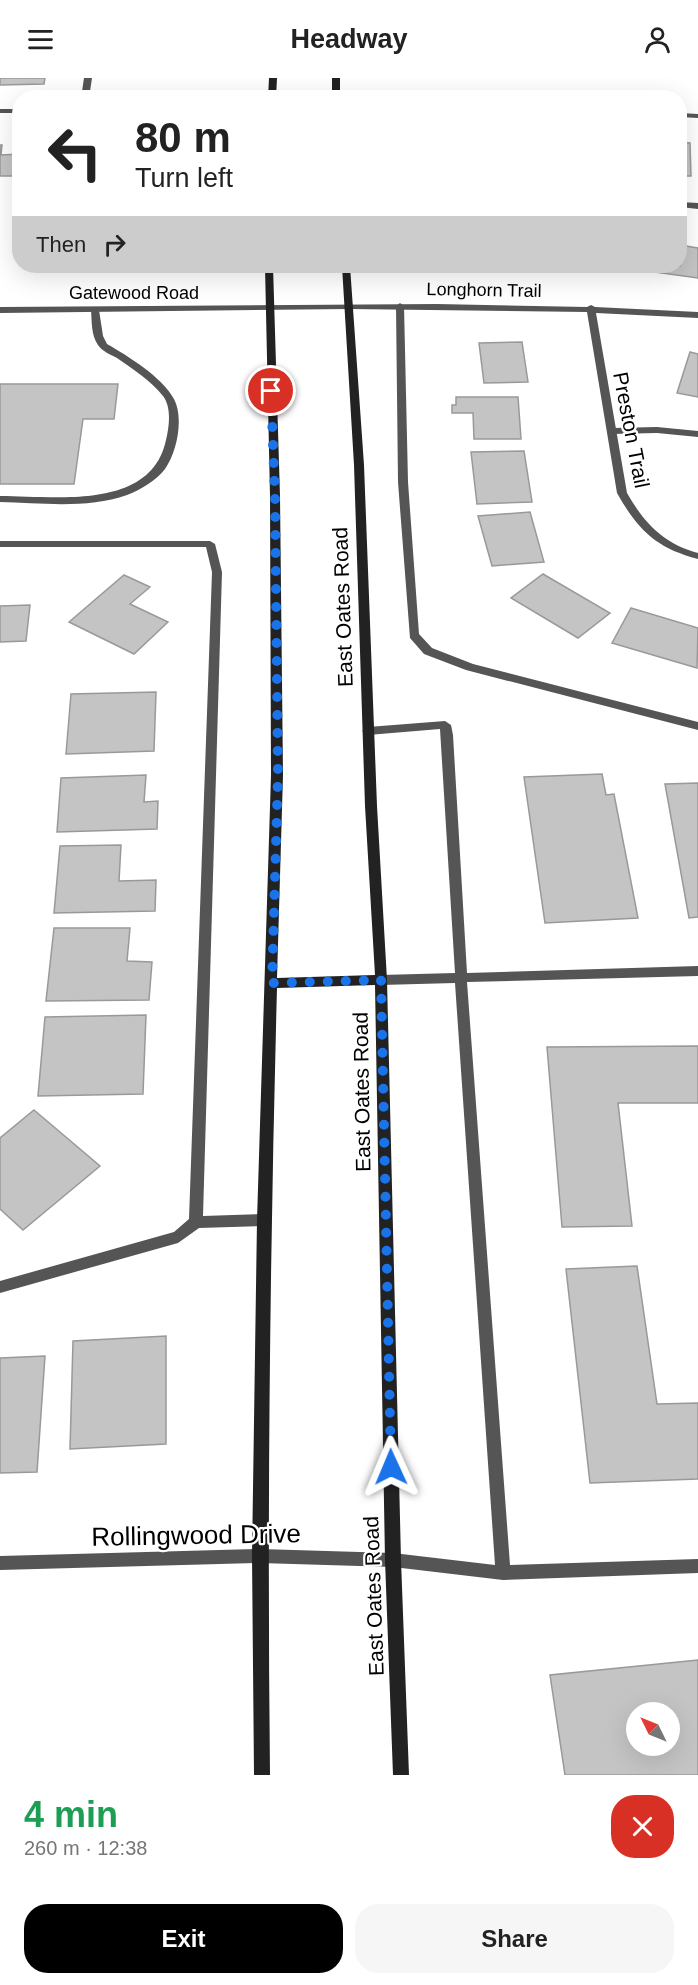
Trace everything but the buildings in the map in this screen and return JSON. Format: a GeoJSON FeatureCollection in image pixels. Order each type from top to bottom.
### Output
{"type":"FeatureCollection","features":[{"type":"Feature","properties":{"kind":"main road"},"geometry":{"type":"LineString","coordinates":[[262,1775],[260,1556],[264,1220],[278,775],[275,496],[268,308],[269,273]]}},
{"type":"Feature","properties":{"kind":"main road","name":"East Oates Road"},"geometry":{"type":"LineString","coordinates":[[347,273],[359,465],[381,980],[393,1560],[401,1775]]}},
{"type":"Feature","properties":{"kind":"main road"},"geometry":{"type":"LineString","coordinates":[[272,983],[381,980]]}},
{"type":"Feature","properties":{"kind":"street","name":"Longhorn Trail"},"geometry":{"type":"LineString","coordinates":[[268,308],[349,305],[591,308],[698,315]]}},
{"type":"Feature","properties":{"kind":"street"},"geometry":{"type":"LineString","coordinates":[[400,306],[403,482],[414,635],[428,651],[470,667],[698,726]]}},
{"type":"Feature","properties":{"kind":"street","name":"Gatewood Road"},"geometry":{"type":"LineString","coordinates":[[0,310],[268,308]]}},
{"type":"Feature","properties":{"kind":"street","name":"Preston Trail"},"geometry":{"type":"LineString","coordinates":[[591,308],[622,493],[634,516],[653,538],[698,556]]}},
{"type":"Feature","properties":{"kind":"street"},"geometry":{"type":"LineString","coordinates":[[0,499],[57,500],[120,494],[136,486],[160,468],[171,442],[173,420],[170,400],[157,384],[103,346],[98,336],[95,310]]}},
{"type":"Feature","properties":{"kind":"street"},"geometry":{"type":"LineString","coordinates":[[612,430],[657,430],[698,434]]}},
{"type":"Feature","properties":{"kind":"street"},"geometry":{"type":"LineString","coordinates":[[0,544],[210,544],[217,572],[196,1222]]}},
{"type":"Feature","properties":{"kind":"street"},"geometry":{"type":"LineString","coordinates":[[369,731],[446,725],[461,978],[503,1573]]}},
{"type":"Feature","properties":{"kind":"street"},"geometry":{"type":"LineString","coordinates":[[381,980],[698,971]]}},
{"type":"Feature","properties":{"kind":"street"},"geometry":{"type":"LineString","coordinates":[[0,1287],[178,1237],[196,1222],[264,1220]]}},
{"type":"Feature","properties":{"kind":"street","name":"Rollingwood Drive"},"geometry":{"type":"LineString","coordinates":[[0,1563],[260,1556],[393,1560],[503,1573],[698,1566]]}},
{"type":"Feature","properties":{"kind":"route"},"geometry":{"type":"LineString","coordinates":[[271,391],[275,496],[278,775],[272,983],[381,980],[391,1467]]}}]}
